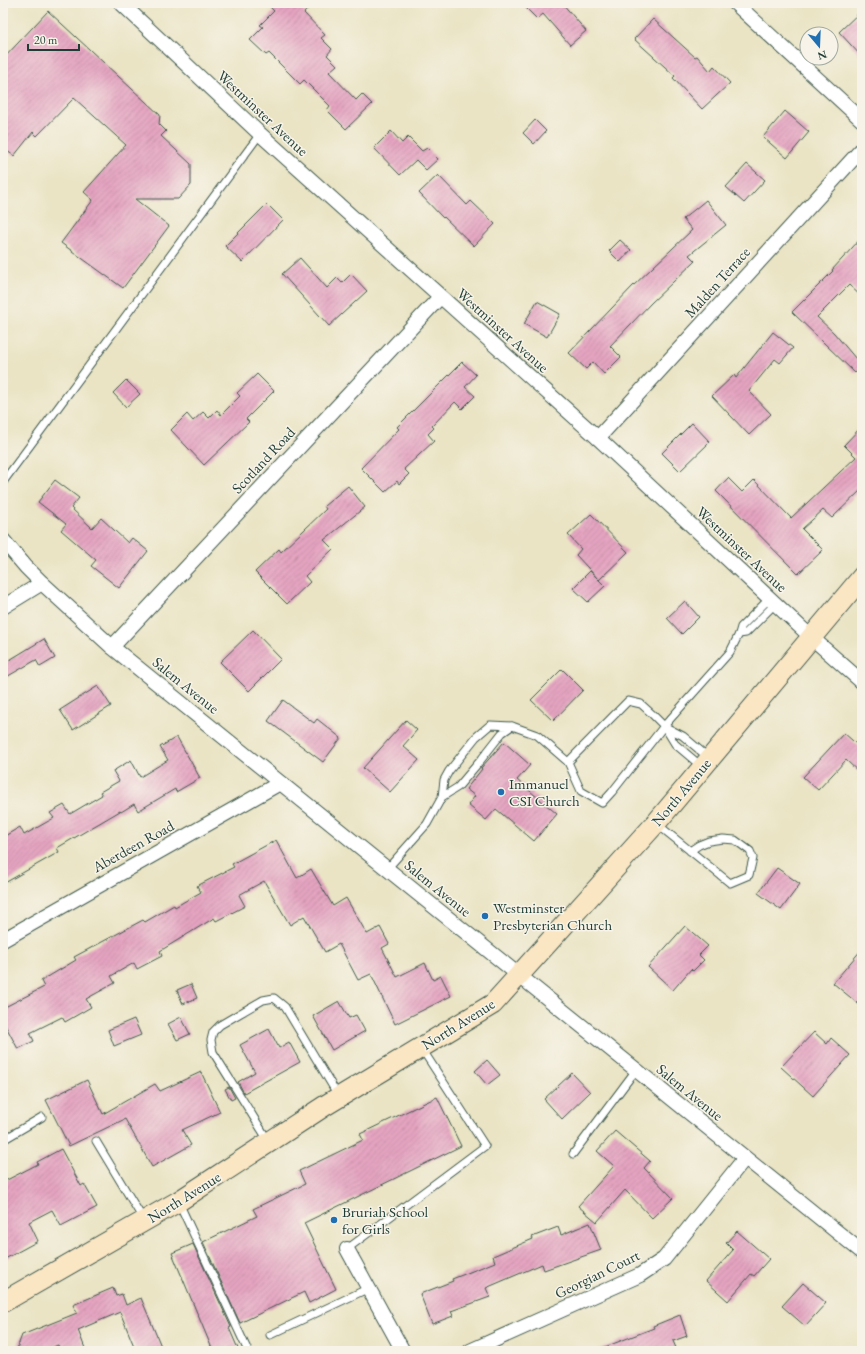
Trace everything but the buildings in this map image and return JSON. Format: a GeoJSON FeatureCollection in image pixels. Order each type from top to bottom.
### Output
{"type":"FeatureCollection","features":[{"type":"Feature","properties":{"kind":"main road","name":"North Avenue"},"geometry":{"type":"LineString","coordinates":[[3,1302],[179,1201],[339,1097],[493,1004],[656,823],[862,577]]}},
{"type":"Feature","properties":{"kind":"street","name":"Westminster Avenue"},"geometry":{"type":"LineString","coordinates":[[121,3],[260,134],[598,438],[811,637],[862,682]]}},
{"type":"Feature","properties":{"kind":"street"},"geometry":{"type":"LineString","coordinates":[[735,3],[862,120]]}},
{"type":"Feature","properties":{"kind":"street","name":"Malden Terrace"},"geometry":{"type":"LineString","coordinates":[[598,438],[862,149]]}},
{"type":"Feature","properties":{"kind":"street","name":"Scotland Road"},"geometry":{"type":"LineString","coordinates":[[112,646],[440,297]]}},
{"type":"Feature","properties":{"kind":"street","name":"Salem Avenue"},"geometry":{"type":"LineString","coordinates":[[3,540],[42,583],[112,646],[862,1252]]}},
{"type":"Feature","properties":{"kind":"street"},"geometry":{"type":"LineString","coordinates":[[3,607],[42,583]]}},
{"type":"Feature","properties":{"kind":"street","name":"Aberdeen Road"},"geometry":{"type":"LineString","coordinates":[[3,940],[280,782]]}},
{"type":"Feature","properties":{"kind":"street","name":"Georgian Court"},"geometry":{"type":"LineString","coordinates":[[470,1351],[640,1275],[664,1259],[745,1158]]}},
{"type":"Feature","properties":{"kind":"street"},"geometry":{"type":"LineString","coordinates":[[347,1250],[403,1351]]}},
{"type":"Feature","properties":{"kind":"lane"},"geometry":{"type":"LineString","coordinates":[[3,482],[260,134]]}},
{"type":"Feature","properties":{"kind":"lane"},"geometry":{"type":"LineString","coordinates":[[387,869],[428,824],[442,797],[444,780],[476,737],[490,725],[512,726],[538,735],[568,762],[581,791],[602,803],[664,726],[730,652],[741,627],[773,601]]}},
{"type":"Feature","properties":{"kind":"lane"},"geometry":{"type":"LineString","coordinates":[[568,762],[628,701],[641,704],[664,726],[675,744],[706,763]]}},
{"type":"Feature","properties":{"kind":"lane"},"geometry":{"type":"LineString","coordinates":[[442,797],[458,787],[502,733],[512,726]]}},
{"type":"Feature","properties":{"kind":"lane"},"geometry":{"type":"LineString","coordinates":[[664,726],[683,736],[706,763]]}},
{"type":"Feature","properties":{"kind":"lane"},"geometry":{"type":"LineString","coordinates":[[656,823],[690,851],[730,883],[749,875],[753,858],[750,851],[735,840],[723,839],[709,841],[690,851]]}},
{"type":"Feature","properties":{"kind":"lane"},"geometry":{"type":"LineString","coordinates":[[269,1142],[213,1052],[211,1040],[213,1032],[220,1025],[263,1000],[274,998],[285,1007],[339,1097]]}},
{"type":"Feature","properties":{"kind":"lane"},"geometry":{"type":"LineString","coordinates":[[347,1250],[485,1146],[421,1048]]}},
{"type":"Feature","properties":{"kind":"lane"},"geometry":{"type":"LineString","coordinates":[[573,1154],[636,1070]]}},
{"type":"Feature","properties":{"kind":"lane"},"geometry":{"type":"LineString","coordinates":[[3,1140],[42,1117]]}},
{"type":"Feature","properties":{"kind":"lane"},"geometry":{"type":"LineString","coordinates":[[96,1141],[144,1221]]}},
{"type":"Feature","properties":{"kind":"lane"},"geometry":{"type":"LineString","coordinates":[[179,1201],[248,1351]]}},
{"type":"Feature","properties":{"kind":"lane"},"geometry":{"type":"LineString","coordinates":[[270,1335],[369,1288]]}},
{"type":"Feature","properties":{"kind":"place","name":"Immanuel CSI Church"},"geometry":{"type":"Point","coordinates":[501,792]}},
{"type":"Feature","properties":{"kind":"place","name":"Westminster Presbyterian Church"},"geometry":{"type":"Point","coordinates":[485,916]}},
{"type":"Feature","properties":{"kind":"place","name":"Bruriah School for Girls"},"geometry":{"type":"Point","coordinates":[334,1220]}}]}
